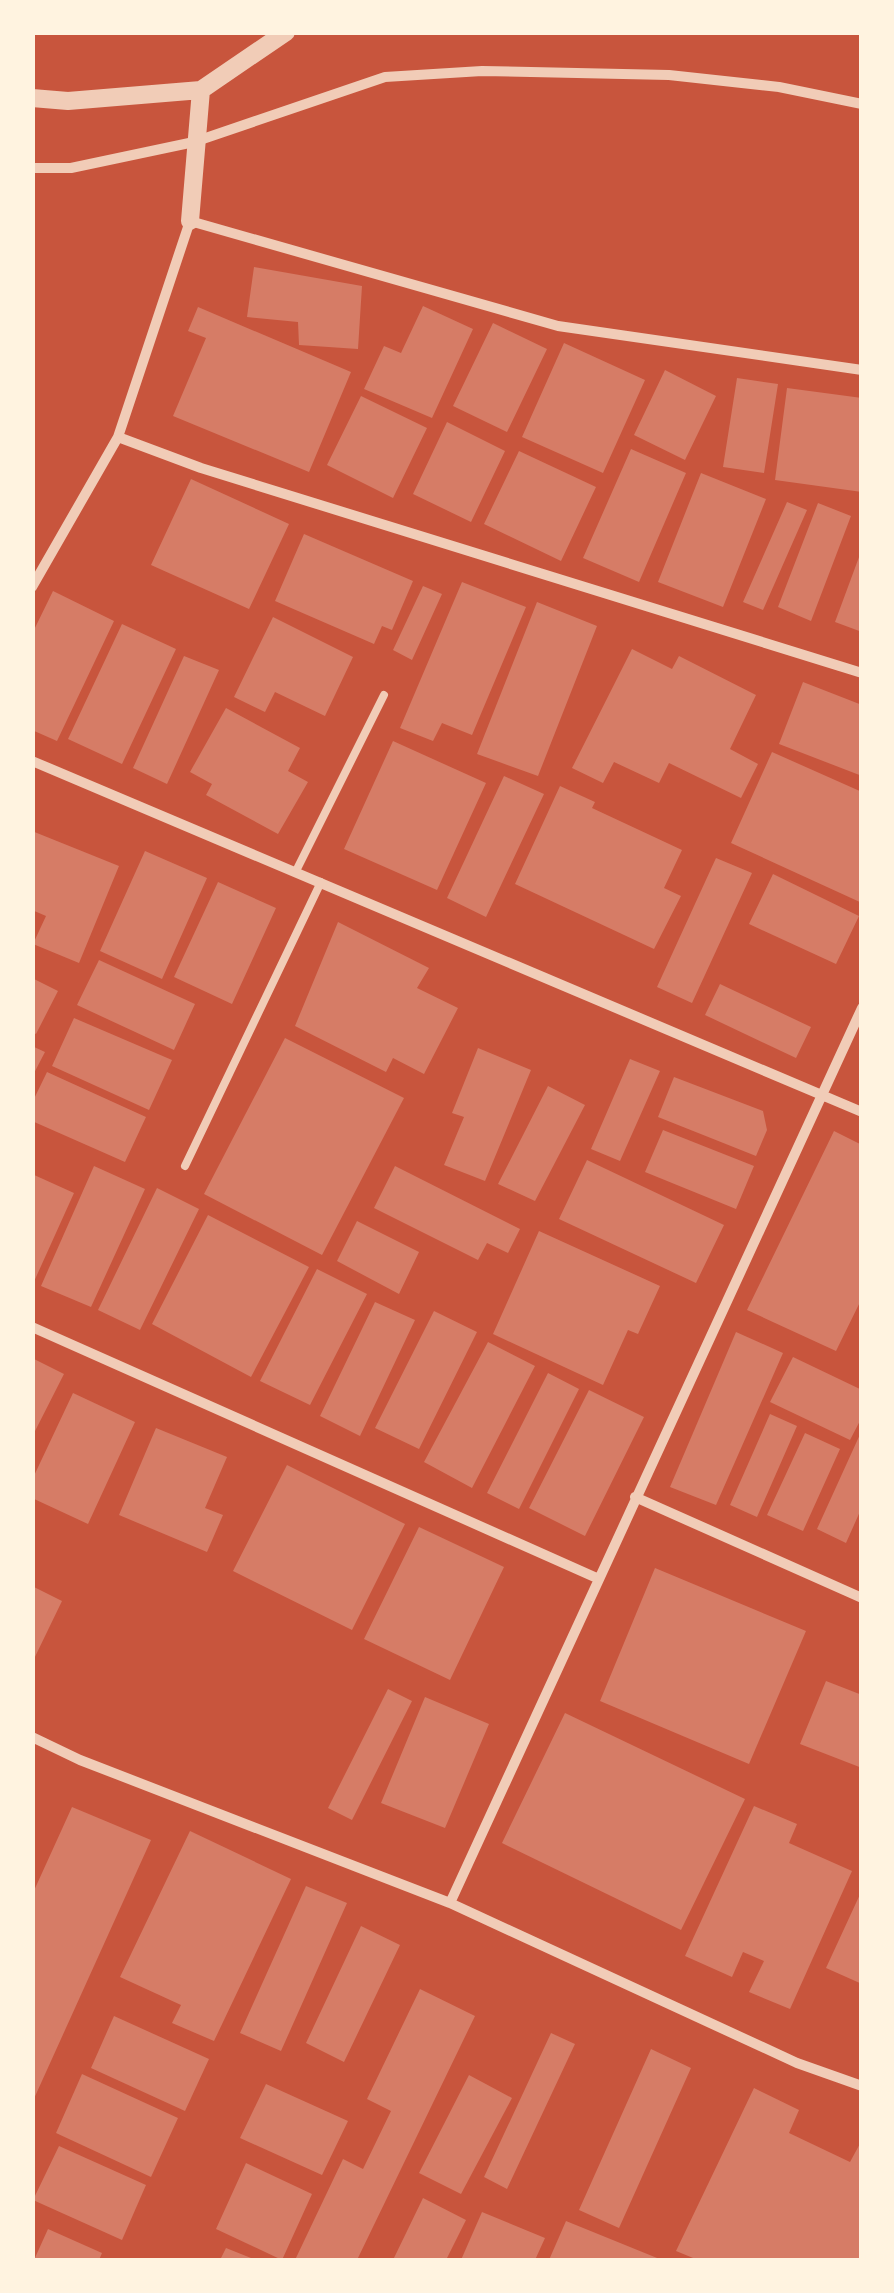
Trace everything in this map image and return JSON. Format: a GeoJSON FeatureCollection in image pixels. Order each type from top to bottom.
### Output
{"type":"FeatureCollection","features":[{"type":"Feature","properties":{"kind":"street"},"geometry":{"type":"LineString","coordinates":[[32,98],[68,101],[200,90],[286,32]]}},
{"type":"Feature","properties":{"kind":"street"},"geometry":{"type":"LineString","coordinates":[[32,168],[71,168],[194,142],[386,77],[424,74],[532,71],[669,76],[779,88],[862,104]]}},
{"type":"Feature","properties":{"kind":"street"},"geometry":{"type":"LineString","coordinates":[[32,588],[118,437],[190,222],[200,90]]}},
{"type":"Feature","properties":{"kind":"street"},"geometry":{"type":"LineString","coordinates":[[190,222],[558,326],[862,370]]}},
{"type":"Feature","properties":{"kind":"street"},"geometry":{"type":"LineString","coordinates":[[118,437],[200,468],[862,673]]}},
{"type":"Feature","properties":{"kind":"street"},"geometry":{"type":"LineString","coordinates":[[32,761],[862,1112]]}},
{"type":"Feature","properties":{"kind":"street"},"geometry":{"type":"LineString","coordinates":[[450,1904],[862,1008]]}},
{"type":"Feature","properties":{"kind":"street"},"geometry":{"type":"LineString","coordinates":[[32,1327],[599,1579]]}},
{"type":"Feature","properties":{"kind":"street"},"geometry":{"type":"LineString","coordinates":[[636,1497],[862,1598]]}},
{"type":"Feature","properties":{"kind":"street"},"geometry":{"type":"LineString","coordinates":[[32,1737],[80,1760],[450,1904],[797,2063],[862,2086]]}},
{"type":"Feature","properties":{"kind":"lane"},"geometry":{"type":"LineString","coordinates":[[296,872],[384,694]]}},
{"type":"Feature","properties":{"kind":"lane"},"geometry":{"type":"LineString","coordinates":[[185,1166],[321,882]]}},
{"type":"Feature","properties":{"kind":"building"},"geometry":{"type":"Polygon","coordinates":[[[254,267],[362,286],[358,349],[299,345],[298,322],[247,317],[254,267]]]}},
{"type":"Feature","properties":{"kind":"building"},"geometry":{"type":"Polygon","coordinates":[[[423,306],[473,329],[432,418],[364,389],[384,346],[401,353],[423,306]]]}},
{"type":"Feature","properties":{"kind":"building"},"geometry":{"type":"Polygon","coordinates":[[[198,307],[351,372],[309,472],[173,416],[206,338],[188,331],[198,307]]]}},
{"type":"Feature","properties":{"kind":"building"},"geometry":{"type":"Polygon","coordinates":[[[493,323],[547,349],[507,432],[453,406],[493,323]]]}},
{"type":"Feature","properties":{"kind":"building"},"geometry":{"type":"Polygon","coordinates":[[[564,343],[645,380],[603,473],[522,437],[564,343]]]}},
{"type":"Feature","properties":{"kind":"building"},"geometry":{"type":"Polygon","coordinates":[[[665,370],[716,396],[685,460],[634,435],[665,370]]]}},
{"type":"Feature","properties":{"kind":"building"},"geometry":{"type":"Polygon","coordinates":[[[737,378],[778,384],[764,473],[723,467],[737,378]]]}},
{"type":"Feature","properties":{"kind":"building"},"geometry":{"type":"Polygon","coordinates":[[[787,388],[862,398],[862,492],[775,480],[787,388]]]}},
{"type":"Feature","properties":{"kind":"building"},"geometry":{"type":"Polygon","coordinates":[[[361,396],[427,428],[393,498],[327,465],[361,396]]]}},
{"type":"Feature","properties":{"kind":"building"},"geometry":{"type":"Polygon","coordinates":[[[447,422],[505,451],[471,522],[413,494],[447,422]]]}},
{"type":"Feature","properties":{"kind":"building"},"geometry":{"type":"Polygon","coordinates":[[[631,449],[686,473],[639,582],[583,558],[631,449]]]}},
{"type":"Feature","properties":{"kind":"building"},"geometry":{"type":"Polygon","coordinates":[[[519,451],[596,487],[561,561],[484,524],[519,451]]]}},
{"type":"Feature","properties":{"kind":"building"},"geometry":{"type":"Polygon","coordinates":[[[701,473],[766,499],[723,607],[658,582],[701,473]]]}},
{"type":"Feature","properties":{"kind":"building"},"geometry":{"type":"Polygon","coordinates":[[[191,479],[289,524],[249,609],[151,565],[191,479]]]}},
{"type":"Feature","properties":{"kind":"building"},"geometry":{"type":"Polygon","coordinates":[[[787,502],[807,510],[763,610],[743,602],[787,502]]]}},
{"type":"Feature","properties":{"kind":"building"},"geometry":{"type":"Polygon","coordinates":[[[818,503],[851,516],[811,621],[778,607],[818,503]]]}},
{"type":"Feature","properties":{"kind":"building"},"geometry":{"type":"Polygon","coordinates":[[[304,534],[413,581],[392,630],[382,626],[374,644],[275,601],[304,534]]]}},
{"type":"Feature","properties":{"kind":"building"},"geometry":{"type":"Polygon","coordinates":[[[862,549],[862,632],[835,622],[862,549]]]}},
{"type":"Feature","properties":{"kind":"building"},"geometry":{"type":"Polygon","coordinates":[[[462,582],[526,607],[472,735],[442,723],[433,741],[400,728],[462,582]]]}},
{"type":"Feature","properties":{"kind":"building"},"geometry":{"type":"Polygon","coordinates":[[[423,586],[442,594],[412,660],[393,650],[423,586]]]}},
{"type":"Feature","properties":{"kind":"building"},"geometry":{"type":"Polygon","coordinates":[[[53,591],[114,621],[57,741],[32,730],[32,634],[53,591]]]}},
{"type":"Feature","properties":{"kind":"building"},"geometry":{"type":"Polygon","coordinates":[[[537,602],[597,626],[538,776],[477,754],[537,602]]]}},
{"type":"Feature","properties":{"kind":"building"},"geometry":{"type":"Polygon","coordinates":[[[273,617],[353,657],[325,716],[275,692],[265,712],[234,697],[273,617]]]}},
{"type":"Feature","properties":{"kind":"building"},"geometry":{"type":"Polygon","coordinates":[[[122,624],[176,649],[122,764],[68,739],[122,624]]]}},
{"type":"Feature","properties":{"kind":"building"},"geometry":{"type":"Polygon","coordinates":[[[632,649],[672,669],[679,656],[756,695],[730,749],[758,764],[741,798],[669,763],[659,783],[614,762],[603,783],[572,768],[632,649]]]}},
{"type":"Feature","properties":{"kind":"building"},"geometry":{"type":"Polygon","coordinates":[[[184,656],[219,670],[167,784],[133,768],[184,656]]]}},
{"type":"Feature","properties":{"kind":"building"},"geometry":{"type":"Polygon","coordinates":[[[803,682],[862,705],[862,776],[779,744],[803,682]]]}},
{"type":"Feature","properties":{"kind":"building"},"geometry":{"type":"Polygon","coordinates":[[[226,708],[300,748],[288,771],[308,782],[278,834],[206,795],[212,784],[190,772],[226,708]]]}},
{"type":"Feature","properties":{"kind":"building"},"geometry":{"type":"Polygon","coordinates":[[[393,741],[486,783],[437,890],[344,849],[393,741]]]}},
{"type":"Feature","properties":{"kind":"building"},"geometry":{"type":"Polygon","coordinates":[[[772,752],[862,792],[862,903],[731,843],[772,752]]]}},
{"type":"Feature","properties":{"kind":"building"},"geometry":{"type":"Polygon","coordinates":[[[504,776],[544,794],[486,917],[447,898],[504,776]]]}},
{"type":"Feature","properties":{"kind":"building"},"geometry":{"type":"Polygon","coordinates":[[[560,786],[595,802],[592,808],[682,850],[664,888],[681,896],[654,949],[515,884],[560,786]]]}},
{"type":"Feature","properties":{"kind":"building"},"geometry":{"type":"Polygon","coordinates":[[[32,831],[119,866],[79,963],[33,944],[46,916],[32,910],[32,831]]]}},
{"type":"Feature","properties":{"kind":"building"},"geometry":{"type":"Polygon","coordinates":[[[145,851],[207,878],[162,979],[100,951],[145,851]]]}},
{"type":"Feature","properties":{"kind":"building"},"geometry":{"type":"Polygon","coordinates":[[[716,858],[752,873],[692,1003],[657,987],[716,858]]]}},
{"type":"Feature","properties":{"kind":"building"},"geometry":{"type":"Polygon","coordinates":[[[773,874],[859,916],[836,964],[749,924],[773,874]]]}},
{"type":"Feature","properties":{"kind":"building"},"geometry":{"type":"Polygon","coordinates":[[[218,882],[276,908],[232,1004],[174,977],[218,882]]]}},
{"type":"Feature","properties":{"kind":"building"},"geometry":{"type":"Polygon","coordinates":[[[338,922],[429,968],[417,988],[458,1008],[424,1074],[393,1058],[386,1072],[295,1026],[338,922]]]}},
{"type":"Feature","properties":{"kind":"building"},"geometry":{"type":"Polygon","coordinates":[[[99,960],[195,1004],[174,1050],[77,1005],[99,960]]]}},
{"type":"Feature","properties":{"kind":"building"},"geometry":{"type":"Polygon","coordinates":[[[32,978],[58,991],[36,1034],[32,1032],[32,978]]]}},
{"type":"Feature","properties":{"kind":"building"},"geometry":{"type":"Polygon","coordinates":[[[720,984],[811,1027],[796,1058],[705,1015],[720,984]]]}},
{"type":"Feature","properties":{"kind":"building"},"geometry":{"type":"Polygon","coordinates":[[[74,1018],[172,1060],[149,1110],[52,1066],[74,1018]]]}},
{"type":"Feature","properties":{"kind":"building"},"geometry":{"type":"Polygon","coordinates":[[[285,1038],[404,1098],[322,1255],[204,1194],[285,1038]]]}},
{"type":"Feature","properties":{"kind":"building"},"geometry":{"type":"Polygon","coordinates":[[[32,1046],[45,1052],[32,1077],[32,1046]]]}},
{"type":"Feature","properties":{"kind":"building"},"geometry":{"type":"Polygon","coordinates":[[[478,1048],[531,1070],[485,1181],[444,1165],[464,1117],[452,1113],[478,1048]]]}},
{"type":"Feature","properties":{"kind":"building"},"geometry":{"type":"Polygon","coordinates":[[[630,1059],[660,1071],[620,1161],[591,1149],[630,1059]]]}},
{"type":"Feature","properties":{"kind":"building"},"geometry":{"type":"Polygon","coordinates":[[[47,1072],[146,1117],[125,1162],[32,1121],[32,1103],[47,1072]]]}},
{"type":"Feature","properties":{"kind":"building"},"geometry":{"type":"Polygon","coordinates":[[[674,1077],[763,1111],[767,1130],[756,1156],[658,1117],[674,1077]]]}},
{"type":"Feature","properties":{"kind":"building"},"geometry":{"type":"Polygon","coordinates":[[[548,1086],[585,1105],[535,1201],[498,1184],[548,1086]]]}},
{"type":"Feature","properties":{"kind":"building"},"geometry":{"type":"Polygon","coordinates":[[[663,1130],[754,1166],[736,1209],[645,1172],[663,1130]]]}},
{"type":"Feature","properties":{"kind":"building"},"geometry":{"type":"Polygon","coordinates":[[[834,1131],[862,1145],[862,1298],[836,1351],[747,1310],[834,1131]]]}},
{"type":"Feature","properties":{"kind":"building"},"geometry":{"type":"Polygon","coordinates":[[[587,1160],[724,1225],[696,1283],[559,1219],[587,1160]]]}},
{"type":"Feature","properties":{"kind":"building"},"geometry":{"type":"Polygon","coordinates":[[[94,1166],[145,1189],[91,1307],[41,1286],[94,1166]]]}},
{"type":"Feature","properties":{"kind":"building"},"geometry":{"type":"Polygon","coordinates":[[[395,1166],[520,1229],[508,1253],[487,1243],[478,1260],[374,1208],[395,1166]]]}},
{"type":"Feature","properties":{"kind":"building"},"geometry":{"type":"Polygon","coordinates":[[[32,1174],[74,1193],[32,1286],[32,1174]]]}},
{"type":"Feature","properties":{"kind":"building"},"geometry":{"type":"Polygon","coordinates":[[[157,1188],[199,1209],[140,1330],[98,1310],[157,1188]]]}},
{"type":"Feature","properties":{"kind":"building"},"geometry":{"type":"Polygon","coordinates":[[[208,1215],[309,1267],[251,1377],[152,1324],[208,1215]]]}},
{"type":"Feature","properties":{"kind":"building"},"geometry":{"type":"Polygon","coordinates":[[[357,1221],[419,1252],[399,1294],[337,1261],[357,1221]]]}},
{"type":"Feature","properties":{"kind":"building"},"geometry":{"type":"Polygon","coordinates":[[[539,1231],[660,1286],[638,1334],[628,1330],[603,1385],[493,1334],[539,1231]]]}},
{"type":"Feature","properties":{"kind":"building"},"geometry":{"type":"Polygon","coordinates":[[[317,1269],[367,1294],[310,1405],[260,1381],[317,1269]]]}},
{"type":"Feature","properties":{"kind":"building"},"geometry":{"type":"Polygon","coordinates":[[[375,1302],[415,1320],[360,1436],[320,1416],[375,1302]]]}},
{"type":"Feature","properties":{"kind":"building"},"geometry":{"type":"Polygon","coordinates":[[[434,1311],[477,1332],[419,1449],[375,1428],[434,1311]]]}},
{"type":"Feature","properties":{"kind":"building"},"geometry":{"type":"Polygon","coordinates":[[[736,1332],[783,1353],[716,1505],[670,1487],[736,1332]]]}},
{"type":"Feature","properties":{"kind":"building"},"geometry":{"type":"Polygon","coordinates":[[[488,1342],[535,1366],[472,1488],[424,1462],[488,1342]]]}},
{"type":"Feature","properties":{"kind":"building"},"geometry":{"type":"Polygon","coordinates":[[[793,1357],[862,1390],[862,1417],[850,1440],[770,1402],[793,1357]]]}},
{"type":"Feature","properties":{"kind":"building"},"geometry":{"type":"Polygon","coordinates":[[[32,1358],[64,1374],[32,1437],[32,1358]]]}},
{"type":"Feature","properties":{"kind":"building"},"geometry":{"type":"Polygon","coordinates":[[[548,1373],[579,1389],[519,1509],[487,1493],[548,1373]]]}},
{"type":"Feature","properties":{"kind":"building"},"geometry":{"type":"Polygon","coordinates":[[[589,1390],[644,1417],[585,1536],[529,1508],[589,1390]]]}},
{"type":"Feature","properties":{"kind":"building"},"geometry":{"type":"Polygon","coordinates":[[[73,1393],[135,1422],[88,1524],[32,1498],[32,1480],[73,1393]]]}},
{"type":"Feature","properties":{"kind":"building"},"geometry":{"type":"Polygon","coordinates":[[[770,1414],[797,1426],[757,1517],[730,1505],[770,1414]]]}},
{"type":"Feature","properties":{"kind":"building"},"geometry":{"type":"Polygon","coordinates":[[[156,1428],[227,1457],[205,1508],[223,1515],[207,1552],[119,1515],[156,1428]]]}},
{"type":"Feature","properties":{"kind":"building"},"geometry":{"type":"Polygon","coordinates":[[[862,1430],[862,1507],[846,1543],[817,1529],[862,1430]]]}},
{"type":"Feature","properties":{"kind":"building"},"geometry":{"type":"Polygon","coordinates":[[[805,1433],[840,1449],[803,1531],[767,1515],[805,1433]]]}},
{"type":"Feature","properties":{"kind":"building"},"geometry":{"type":"Polygon","coordinates":[[[287,1465],[405,1524],[352,1630],[233,1571],[287,1465]]]}},
{"type":"Feature","properties":{"kind":"building"},"geometry":{"type":"Polygon","coordinates":[[[419,1527],[504,1567],[450,1680],[364,1639],[419,1527]]]}},
{"type":"Feature","properties":{"kind":"building"},"geometry":{"type":"Polygon","coordinates":[[[655,1568],[806,1631],[749,1764],[600,1701],[655,1568]]]}},
{"type":"Feature","properties":{"kind":"building"},"geometry":{"type":"Polygon","coordinates":[[[32,1586],[62,1601],[32,1663],[32,1586]]]}},
{"type":"Feature","properties":{"kind":"building"},"geometry":{"type":"Polygon","coordinates":[[[826,1681],[862,1695],[862,1768],[800,1744],[826,1681]]]}},
{"type":"Feature","properties":{"kind":"building"},"geometry":{"type":"Polygon","coordinates":[[[388,1689],[412,1701],[352,1820],[328,1808],[388,1689]]]}},
{"type":"Feature","properties":{"kind":"building"},"geometry":{"type":"Polygon","coordinates":[[[425,1697],[489,1724],[445,1828],[381,1803],[425,1697]]]}},
{"type":"Feature","properties":{"kind":"building"},"geometry":{"type":"Polygon","coordinates":[[[565,1713],[745,1799],[681,1930],[502,1843],[565,1713]]]}},
{"type":"Feature","properties":{"kind":"building"},"geometry":{"type":"Polygon","coordinates":[[[754,1806],[797,1824],[789,1843],[852,1871],[790,2009],[749,1992],[764,1961],[743,1952],[732,1977],[685,1956],[754,1806]]]}},
{"type":"Feature","properties":{"kind":"building"},"geometry":{"type":"Polygon","coordinates":[[[72,1807],[151,1840],[32,2103],[32,1895],[72,1807]]]}},
{"type":"Feature","properties":{"kind":"building"},"geometry":{"type":"Polygon","coordinates":[[[190,1831],[291,1879],[214,2041],[172,2023],[181,2005],[120,1977],[190,1831]]]}},
{"type":"Feature","properties":{"kind":"building"},"geometry":{"type":"Polygon","coordinates":[[[306,1886],[347,1903],[281,2051],[240,2033],[306,1886]]]}},
{"type":"Feature","properties":{"kind":"building"},"geometry":{"type":"Polygon","coordinates":[[[862,1890],[862,1984],[826,1968],[862,1890]]]}},
{"type":"Feature","properties":{"kind":"building"},"geometry":{"type":"Polygon","coordinates":[[[361,1926],[400,1945],[344,2062],[306,2043],[361,1926]]]}},
{"type":"Feature","properties":{"kind":"building"},"geometry":{"type":"Polygon","coordinates":[[[420,1989],[475,2016],[357,2260],[295,2260],[343,2159],[363,2169],[391,2111],[367,2099],[420,1989]]]}},
{"type":"Feature","properties":{"kind":"building"},"geometry":{"type":"Polygon","coordinates":[[[114,2016],[209,2059],[185,2111],[91,2068],[114,2016]]]}},
{"type":"Feature","properties":{"kind":"building"},"geometry":{"type":"Polygon","coordinates":[[[551,2033],[575,2044],[507,2189],[484,2177],[551,2033]]]}},
{"type":"Feature","properties":{"kind":"building"},"geometry":{"type":"Polygon","coordinates":[[[651,2049],[691,2068],[619,2228],[579,2210],[651,2049]]]}},
{"type":"Feature","properties":{"kind":"building"},"geometry":{"type":"Polygon","coordinates":[[[82,2074],[178,2118],[151,2177],[56,2133],[82,2074]]]}},
{"type":"Feature","properties":{"kind":"building"},"geometry":{"type":"Polygon","coordinates":[[[469,2075],[512,2098],[461,2194],[419,2173],[469,2075]]]}},
{"type":"Feature","properties":{"kind":"building"},"geometry":{"type":"Polygon","coordinates":[[[266,2084],[348,2121],[322,2175],[240,2138],[266,2084]]]}},
{"type":"Feature","properties":{"kind":"building"},"geometry":{"type":"Polygon","coordinates":[[[754,2088],[799,2110],[789,2133],[850,2162],[862,2140],[862,2260],[698,2260],[676,2251],[754,2088]]]}},
{"type":"Feature","properties":{"kind":"building"},"geometry":{"type":"Polygon","coordinates":[[[59,2146],[146,2185],[122,2240],[33,2200],[59,2146]]]}},
{"type":"Feature","properties":{"kind":"building"},"geometry":{"type":"Polygon","coordinates":[[[246,2163],[312,2194],[282,2260],[216,2229],[246,2163]]]}},
{"type":"Feature","properties":{"kind":"building"},"geometry":{"type":"Polygon","coordinates":[[[423,2198],[466,2220],[446,2260],[393,2260],[423,2198]]]}},
{"type":"Feature","properties":{"kind":"building"},"geometry":{"type":"Polygon","coordinates":[[[482,2212],[545,2238],[535,2260],[461,2260],[482,2212]]]}},
{"type":"Feature","properties":{"kind":"building"},"geometry":{"type":"Polygon","coordinates":[[[566,2221],[662,2260],[549,2260],[566,2221]]]}},
{"type":"Feature","properties":{"kind":"building"},"geometry":{"type":"Polygon","coordinates":[[[48,2229],[102,2253],[99,2260],[34,2260],[48,2229]]]}},
{"type":"Feature","properties":{"kind":"building"},"geometry":{"type":"Polygon","coordinates":[[[226,2248],[256,2260],[220,2260],[226,2248]]]}}]}
